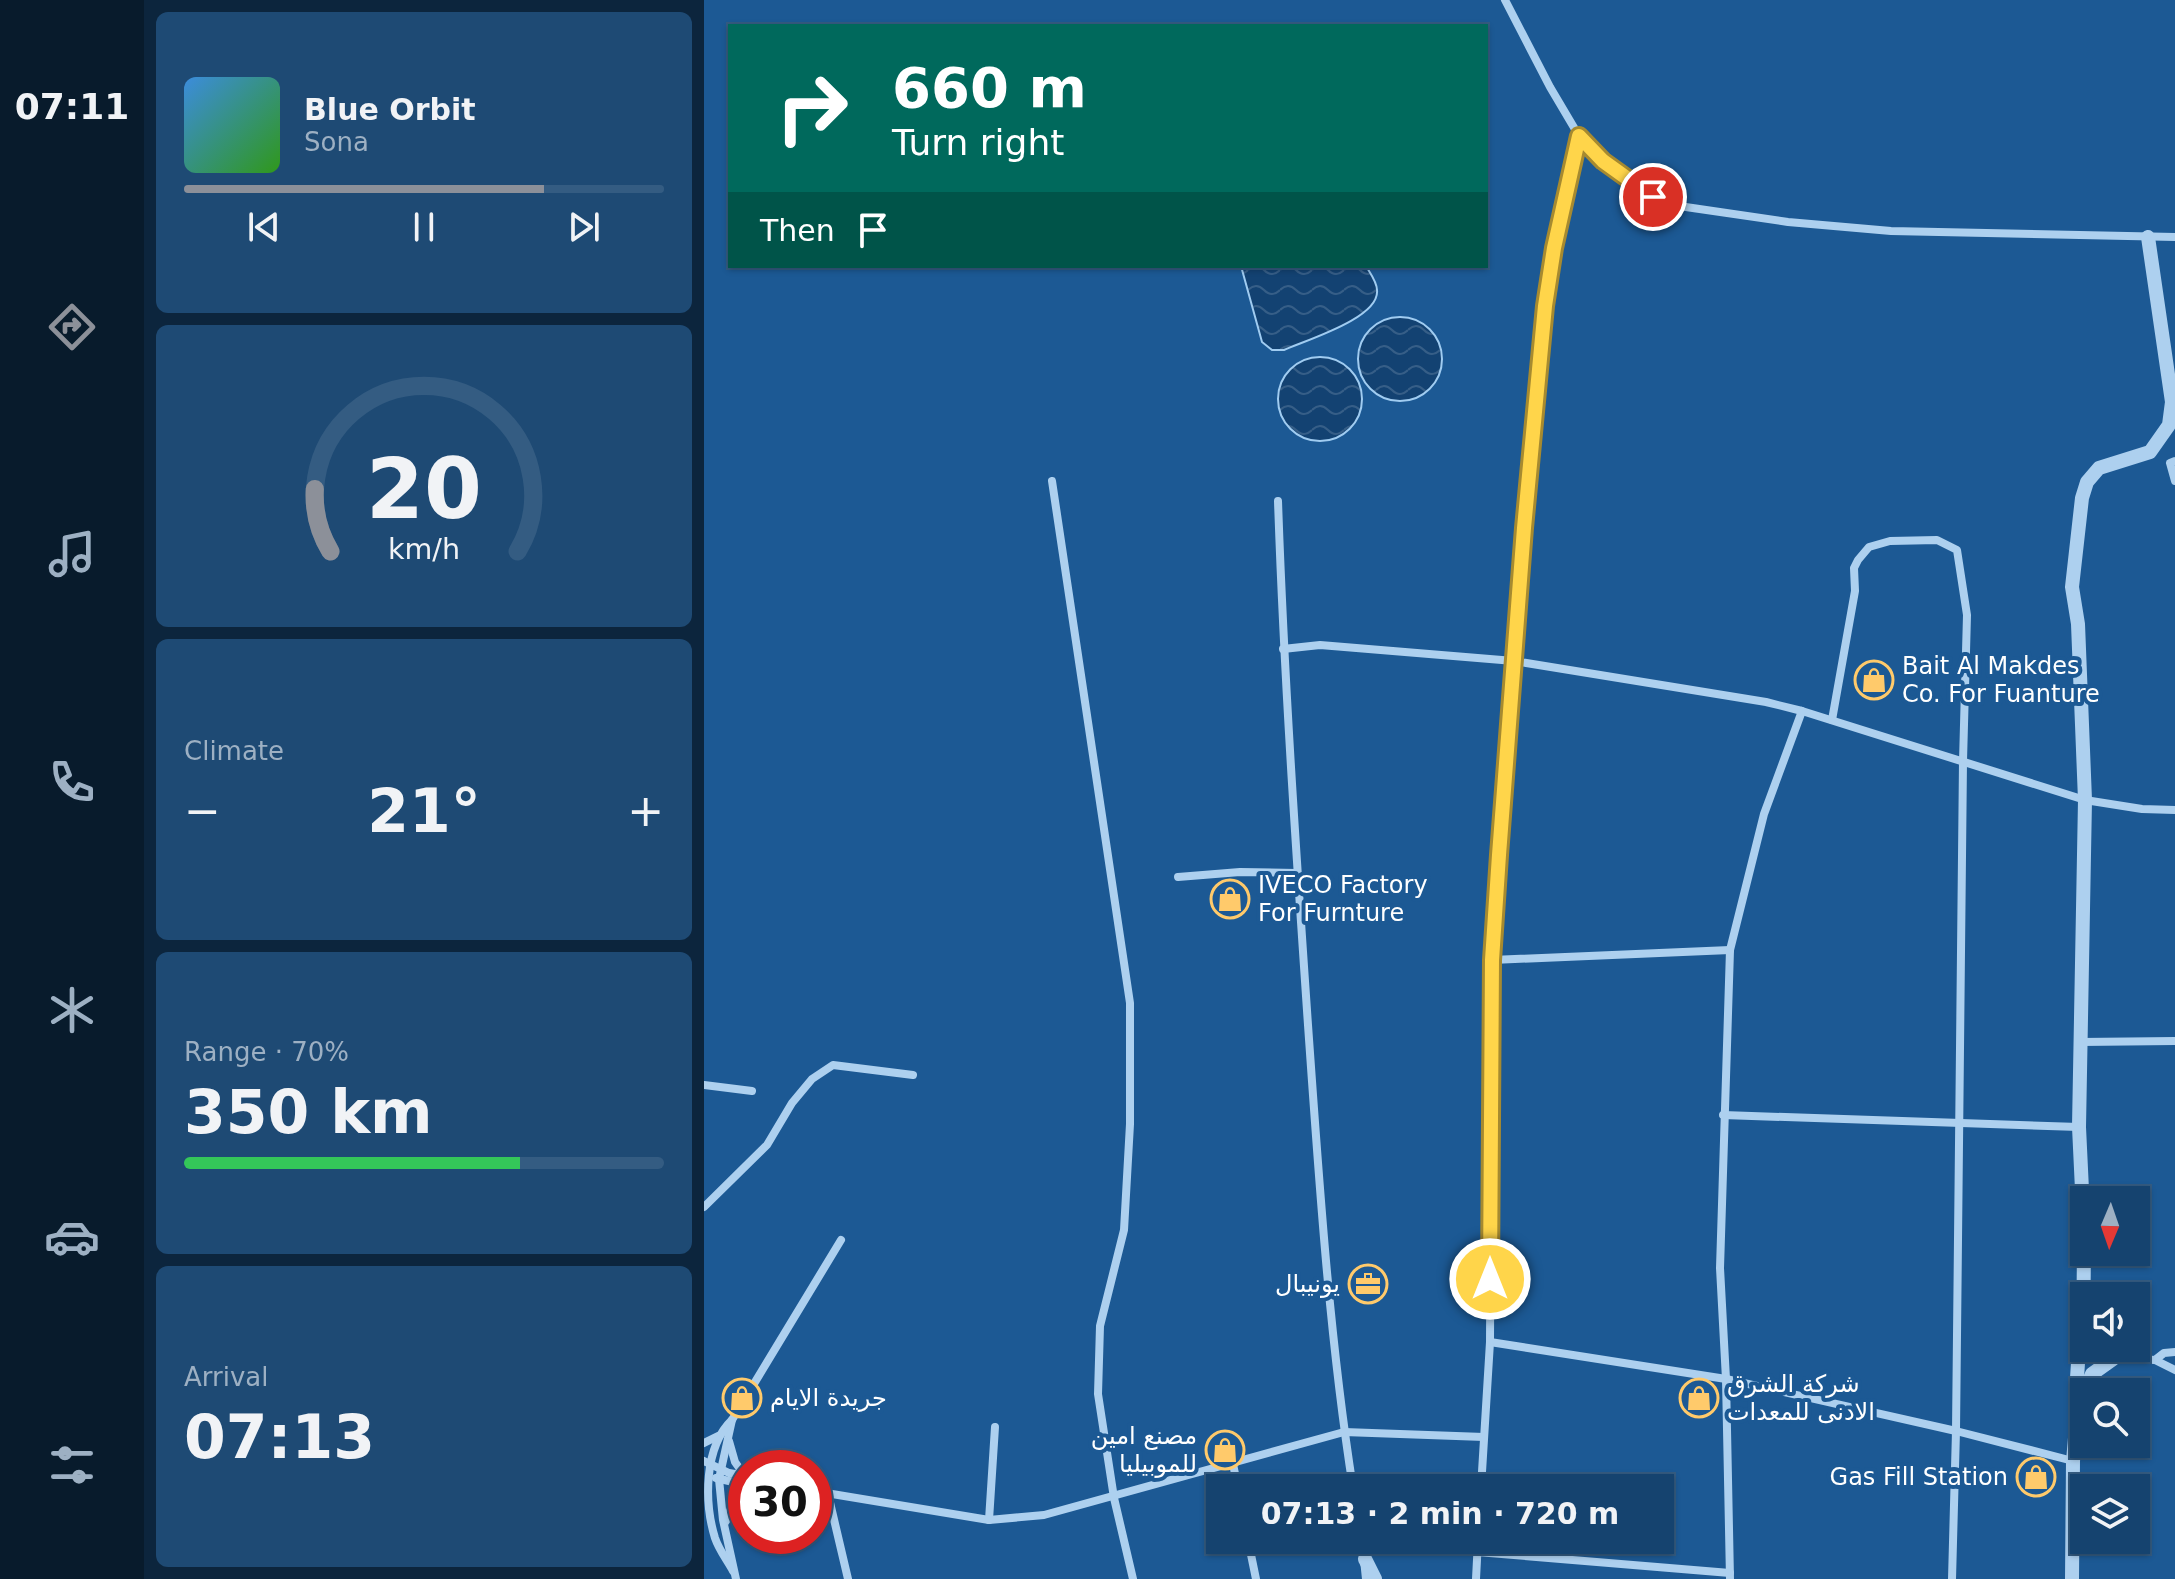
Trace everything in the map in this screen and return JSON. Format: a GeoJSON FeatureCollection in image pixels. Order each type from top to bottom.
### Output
{"type":"FeatureCollection","features":[{"type":"Feature","properties":{"kind":"street"},"geometry":{"type":"LineString","coordinates":[[1505,0],[1579,136],[1603,161],[1653,197],[1672,205],[1891,231],[2175,237]]}},
{"type":"Feature","properties":{"kind":"street"},"geometry":{"type":"LineString","coordinates":[[1482,1474],[1490,1342],[1492,960],[1545,306],[1554,248],[1579,136]]}},
{"type":"Feature","properties":{"kind":"street"},"geometry":{"type":"LineString","coordinates":[[2082,1186],[2079,1042],[2085,800],[2079,637],[2072,587],[2082,498],[2087,482],[2099,468],[2150,452],[2169,425],[2172,402],[2148,237]]}},
{"type":"Feature","properties":{"kind":"street"},"geometry":{"type":"LineString","coordinates":[[2175,461],[2170,463],[2175,481]]}},
{"type":"Feature","properties":{"kind":"street"},"geometry":{"type":"LineString","coordinates":[[1052,481],[1130,1003],[1130,1124],[1124,1230],[1100,1326],[1098,1394],[1114,1498],[1133,1579]]}},
{"type":"Feature","properties":{"kind":"street"},"geometry":{"type":"LineString","coordinates":[[1278,501],[1296,873],[1319,1175],[1351,1474]]}},
{"type":"Feature","properties":{"kind":"street"},"geometry":{"type":"LineString","coordinates":[[1832,720],[1855,591],[1854,568],[1858,560],[1869,547],[1890,541],[1937,540],[1957,550],[1967,615],[1952,1579]]}},
{"type":"Feature","properties":{"kind":"street"},"geometry":{"type":"LineString","coordinates":[[1283,649],[1320,645],[1514,661],[1766,702],[2085,800],[2142,809],[2175,810]]}},
{"type":"Feature","properties":{"kind":"street"},"geometry":{"type":"LineString","coordinates":[[1498,1554],[1730,1576],[1720,1268],[1730,950],[1764,814],[1802,711]]}},
{"type":"Feature","properties":{"kind":"street"},"geometry":{"type":"LineString","coordinates":[[1178,877],[1240,872],[1296,873]]}},
{"type":"Feature","properties":{"kind":"street"},"geometry":{"type":"LineString","coordinates":[[1492,960],[1730,950]]}},
{"type":"Feature","properties":{"kind":"street"},"geometry":{"type":"LineString","coordinates":[[2079,1042],[2175,1041]]}},
{"type":"Feature","properties":{"kind":"street"},"geometry":{"type":"LineString","coordinates":[[704,1207],[767,1145],[792,1103],[812,1079],[833,1065],[913,1075]]}},
{"type":"Feature","properties":{"kind":"street"},"geometry":{"type":"LineString","coordinates":[[704,1085],[752,1091]]}},
{"type":"Feature","properties":{"kind":"street"},"geometry":{"type":"LineString","coordinates":[[1723,1115],[2079,1127]]}},
{"type":"Feature","properties":{"kind":"street"},"geometry":{"type":"LineString","coordinates":[[735,1575],[716,1542],[710,1516],[707,1462],[719,1435],[732,1420],[841,1240]]}},
{"type":"Feature","properties":{"kind":"street"},"geometry":{"type":"LineString","coordinates":[[1490,1342],[1726,1379],[2073,1461]]}},
{"type":"Feature","properties":{"kind":"street"},"geometry":{"type":"LineString","coordinates":[[2155,1360],[2164,1353],[2175,1352]]}},
{"type":"Feature","properties":{"kind":"street"},"geometry":{"type":"LineString","coordinates":[[2150,1360],[2175,1370]]}},
{"type":"Feature","properties":{"kind":"street"},"geometry":{"type":"LineString","coordinates":[[732,1420],[719,1479],[724,1526],[735,1575]]}},
{"type":"Feature","properties":{"kind":"street"},"geometry":{"type":"LineString","coordinates":[[989,1520],[995,1427]]}},
{"type":"Feature","properties":{"kind":"street"},"geometry":{"type":"LineString","coordinates":[[832,1495],[989,1520],[1044,1515],[1114,1498],[1344,1432],[1484,1437]]}},
{"type":"Feature","properties":{"kind":"street"},"geometry":{"type":"LineString","coordinates":[[704,1443],[719,1435]]}},
{"type":"Feature","properties":{"kind":"street"},"geometry":{"type":"LineString","coordinates":[[729,1440],[732,1450]]}},
{"type":"Feature","properties":{"kind":"street"},"geometry":{"type":"LineString","coordinates":[[2072,1579],[2073,1458]]}},
{"type":"Feature","properties":{"kind":"street"},"geometry":{"type":"LineString","coordinates":[[707,1462],[728,1471]]}},
{"type":"Feature","properties":{"kind":"street"},"geometry":{"type":"LineString","coordinates":[[1233,1464],[1235,1474]]}},
{"type":"Feature","properties":{"kind":"street"},"geometry":{"type":"LineString","coordinates":[[706,1475],[728,1482]]}},
{"type":"Feature","properties":{"kind":"street"},"geometry":{"type":"LineString","coordinates":[[704,1502],[710,1516]]}},
{"type":"Feature","properties":{"kind":"street"},"geometry":{"type":"LineString","coordinates":[[832,1511],[848,1579]]}},
{"type":"Feature","properties":{"kind":"street"},"geometry":{"type":"LineString","coordinates":[[724,1526],[728,1513]]}},
{"type":"Feature","properties":{"kind":"street"},"geometry":{"type":"LineString","coordinates":[[1251,1554],[1256,1579]]}},
{"type":"Feature","properties":{"kind":"street"},"geometry":{"type":"LineString","coordinates":[[1364,1554],[1366,1579]]}},
{"type":"Feature","properties":{"kind":"street"},"geometry":{"type":"LineString","coordinates":[[1476,1579],[1477,1554]]}},
{"type":"Feature","properties":{"kind":"street"},"geometry":{"type":"LineString","coordinates":[[1365,1559],[1375,1579]]}},
{"type":"Feature","properties":{"kind":"water"},"geometry":{"type":"Polygon","coordinates":[[[1242,268],[1367,268],[1375,281],[1375,300],[1355,319],[1284,350],[1272,350],[1262,342],[1242,268]]]}},
{"type":"Feature","properties":{"kind":"water"},"geometry":{"type":"Polygon","coordinates":[[[1400,317],[1423,324],[1435,336],[1442,359],[1435,382],[1423,394],[1400,401],[1377,394],[1365,382],[1358,359],[1365,336],[1377,324],[1400,317]]]}},
{"type":"Feature","properties":{"kind":"water"},"geometry":{"type":"Polygon","coordinates":[[[1320,357],[1343,364],[1355,376],[1362,399],[1355,422],[1343,434],[1320,441],[1297,434],[1285,422],[1278,399],[1285,376],[1297,364],[1320,357]]]}},
{"type":"Feature","properties":{"kind":"place","name":"Bait Al Makdes Co. For Fuanture"},"geometry":{"type":"Point","coordinates":[1874,680]}},
{"type":"Feature","properties":{"kind":"place","name":"IVECO Factory For Furnture"},"geometry":{"type":"Point","coordinates":[1230,899]}},
{"type":"Feature","properties":{"kind":"place","name":"يونيبال"},"geometry":{"type":"Point","coordinates":[1368,1284]}},
{"type":"Feature","properties":{"kind":"place","name":"جريدة الايام"},"geometry":{"type":"Point","coordinates":[742,1398]}},
{"type":"Feature","properties":{"kind":"place","name":"شركة الشرق الادنى للمعدات"},"geometry":{"type":"Point","coordinates":[1699,1398]}},
{"type":"Feature","properties":{"kind":"place","name":"مصنع امين للموبيليا"},"geometry":{"type":"Point","coordinates":[1225,1450]}},
{"type":"Feature","properties":{"kind":"place","name":"Gas Fill Station"},"geometry":{"type":"Point","coordinates":[2036,1477]}},
{"type":"Feature","properties":{"kind":"route"},"geometry":{"type":"LineString","coordinates":[[1490,1279],[1492,960],[1524,528],[1545,306],[1554,248],[1579,136],[1603,161],[1653,197]]}}]}
